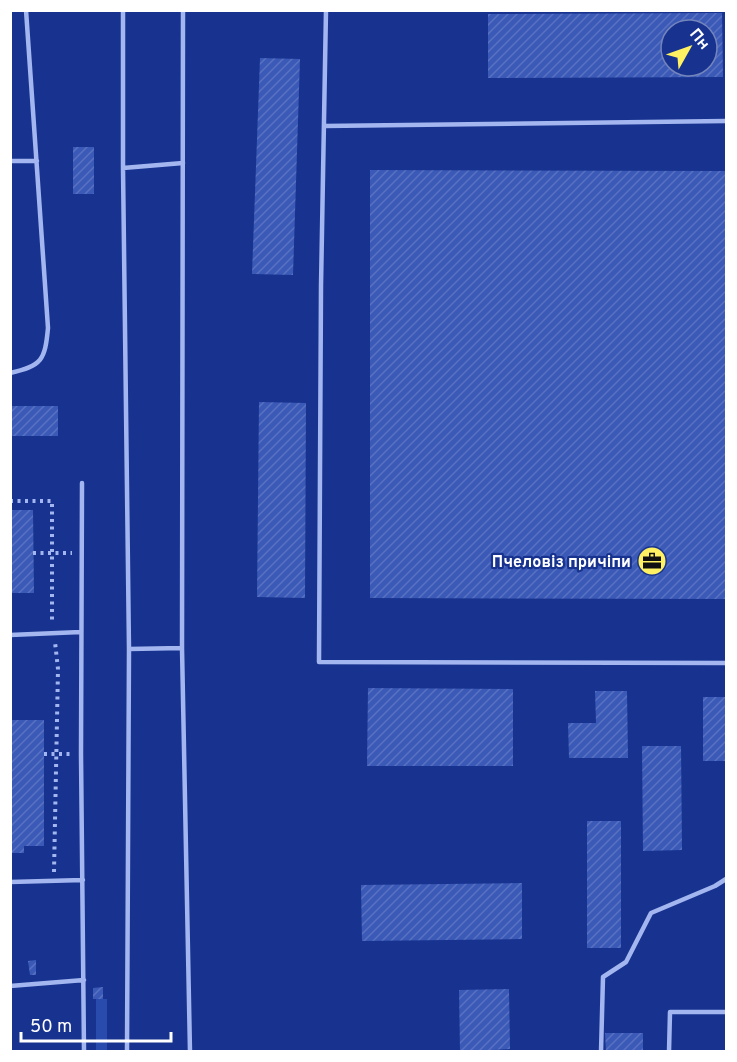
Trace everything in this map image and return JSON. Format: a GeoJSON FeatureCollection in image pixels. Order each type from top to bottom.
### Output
{"type":"FeatureCollection","features":[{"type":"Feature","properties":{"kind":"lane"},"geometry":{"type":"LineString","coordinates":[[10,373],[33,368],[46,351],[48,328],[26,10]]}},
{"type":"Feature","properties":{"kind":"lane"},"geometry":{"type":"LineString","coordinates":[[123,10],[129,649],[127,1052]]}},
{"type":"Feature","properties":{"kind":"lane"},"geometry":{"type":"LineString","coordinates":[[183,10],[182,648],[190,1052]]}},
{"type":"Feature","properties":{"kind":"lane"},"geometry":{"type":"LineString","coordinates":[[326,10],[319,662],[726,663]]}},
{"type":"Feature","properties":{"kind":"lane"},"geometry":{"type":"LineString","coordinates":[[324,126],[726,121]]}},
{"type":"Feature","properties":{"kind":"lane"},"geometry":{"type":"LineString","coordinates":[[10,161],[37,161]]}},
{"type":"Feature","properties":{"kind":"lane"},"geometry":{"type":"LineString","coordinates":[[123,168],[183,163]]}},
{"type":"Feature","properties":{"kind":"lane"},"geometry":{"type":"LineString","coordinates":[[82,483],[81,754],[84,1052]]}},
{"type":"Feature","properties":{"kind":"lane"},"geometry":{"type":"LineString","coordinates":[[10,635],[81,632]]}},
{"type":"Feature","properties":{"kind":"lane"},"geometry":{"type":"LineString","coordinates":[[129,649],[182,648]]}},
{"type":"Feature","properties":{"kind":"lane"},"geometry":{"type":"LineString","coordinates":[[601,1052],[603,977],[626,962],[651,913],[715,886],[726,879]]}},
{"type":"Feature","properties":{"kind":"lane"},"geometry":{"type":"LineString","coordinates":[[10,882],[82,880]]}},
{"type":"Feature","properties":{"kind":"lane"},"geometry":{"type":"LineString","coordinates":[[10,986],[84,981]]}},
{"type":"Feature","properties":{"kind":"lane"},"geometry":{"type":"LineString","coordinates":[[669,1052],[670,1012],[726,1012]]}},
{"type":"Feature","properties":{"kind":"path"},"geometry":{"type":"LineString","coordinates":[[10,501],[52,501],[52,621],[57,669],[53,881]]}},
{"type":"Feature","properties":{"kind":"path"},"geometry":{"type":"LineString","coordinates":[[33,553],[81,553]]}},
{"type":"Feature","properties":{"kind":"path"},"geometry":{"type":"LineString","coordinates":[[44,754],[81,754]]}},
{"type":"Feature","properties":{"kind":"shaded area"},"geometry":{"type":"Polygon","coordinates":[[[96,999],[107,999],[107,1051],[96,1051],[96,999]]]}},
{"type":"Feature","properties":{"kind":"building"},"geometry":{"type":"Polygon","coordinates":[[[722,13],[723,77],[719,77],[719,18],[659,18],[659,77],[488,78],[488,14],[722,13]]]}},
{"type":"Feature","properties":{"kind":"building"},"geometry":{"type":"Polygon","coordinates":[[[260,58],[300,59],[293,275],[252,274],[260,58]]]}},
{"type":"Feature","properties":{"kind":"building"},"geometry":{"type":"Polygon","coordinates":[[[73,147],[94,147],[94,194],[73,194],[73,147]]]}},
{"type":"Feature","properties":{"kind":"building"},"geometry":{"type":"Polygon","coordinates":[[[370,170],[726,171],[726,599],[370,598],[370,170]]]}},
{"type":"Feature","properties":{"kind":"building"},"geometry":{"type":"Polygon","coordinates":[[[259,402],[306,403],[305,598],[257,597],[259,402]]]}},
{"type":"Feature","properties":{"kind":"building"},"geometry":{"type":"Polygon","coordinates":[[[10,406],[58,406],[58,436],[10,436],[10,406]]]}},
{"type":"Feature","properties":{"kind":"building"},"geometry":{"type":"Polygon","coordinates":[[[10,510],[33,510],[34,593],[10,593],[10,510]]]}},
{"type":"Feature","properties":{"kind":"building"},"geometry":{"type":"Polygon","coordinates":[[[368,688],[513,689],[513,766],[367,766],[368,688]]]}},
{"type":"Feature","properties":{"kind":"building"},"geometry":{"type":"Polygon","coordinates":[[[595,691],[627,691],[628,758],[569,758],[568,723],[596,723],[595,691]]]}},
{"type":"Feature","properties":{"kind":"building"},"geometry":{"type":"Polygon","coordinates":[[[703,697],[726,697],[726,761],[703,761],[703,697]]]}},
{"type":"Feature","properties":{"kind":"building"},"geometry":{"type":"Polygon","coordinates":[[[10,720],[44,720],[44,846],[24,846],[24,853],[10,853],[10,720]]]}},
{"type":"Feature","properties":{"kind":"building"},"geometry":{"type":"Polygon","coordinates":[[[642,746],[681,746],[682,850],[643,851],[642,746]]]}},
{"type":"Feature","properties":{"kind":"building"},"geometry":{"type":"Polygon","coordinates":[[[587,821],[621,821],[621,948],[587,948],[587,821]]]}},
{"type":"Feature","properties":{"kind":"building"},"geometry":{"type":"Polygon","coordinates":[[[522,883],[522,939],[362,941],[361,885],[522,883]]]}},
{"type":"Feature","properties":{"kind":"building"},"geometry":{"type":"Polygon","coordinates":[[[36,960],[36,975],[30,975],[28,961],[36,960]]]}},
{"type":"Feature","properties":{"kind":"building"},"geometry":{"type":"Polygon","coordinates":[[[103,987],[103,999],[93,999],[93,988],[103,987]]]}},
{"type":"Feature","properties":{"kind":"building"},"geometry":{"type":"Polygon","coordinates":[[[509,989],[510,1049],[460,1052],[459,990],[509,989]]]}},
{"type":"Feature","properties":{"kind":"building"},"geometry":{"type":"Polygon","coordinates":[[[605,1033],[643,1033],[643,1052],[606,1052],[605,1033]]]}},
{"type":"Feature","properties":{"kind":"place","name":"Пчеловіз причіпи"},"geometry":{"type":"Point","coordinates":[652,561]}}]}
